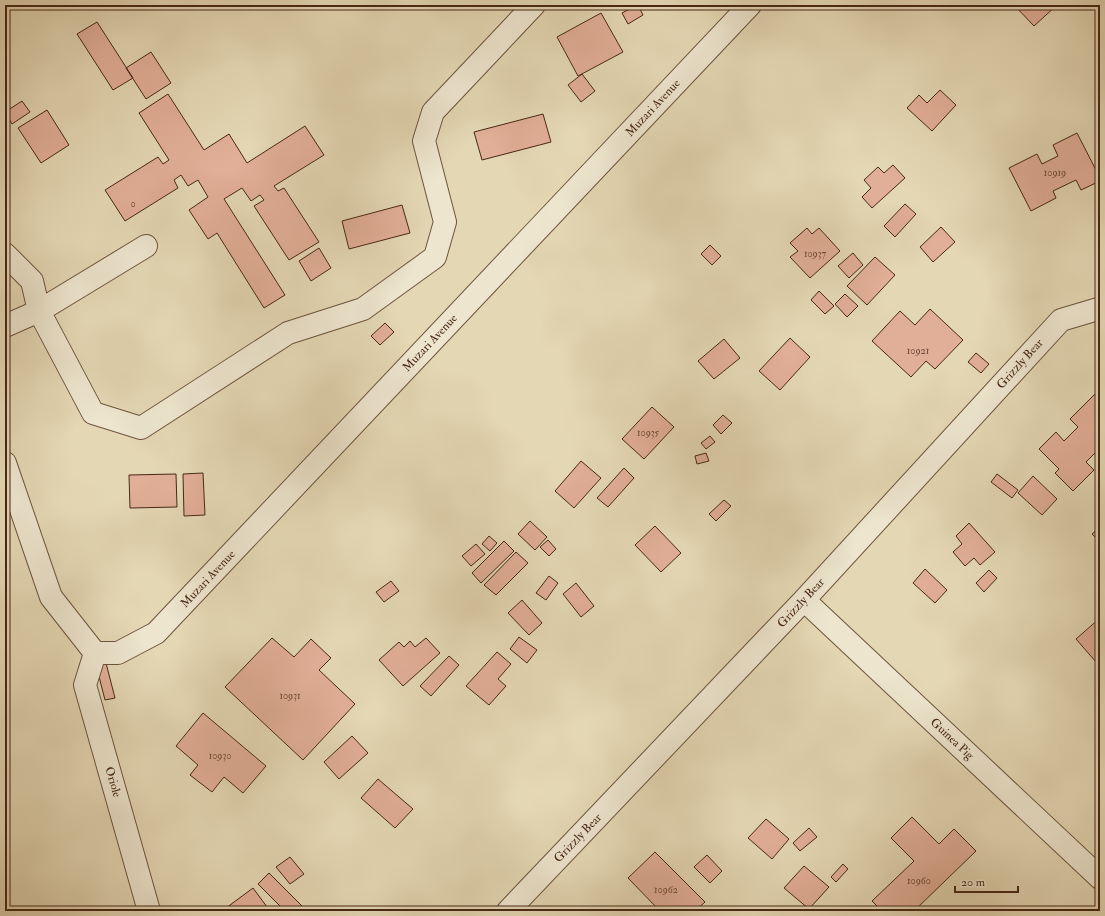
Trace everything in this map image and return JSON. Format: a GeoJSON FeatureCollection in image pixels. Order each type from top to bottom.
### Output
{"type":"FeatureCollection","features":[{"type":"Feature","properties":{"kind":"street","name":"Muzari Avenue"},"geometry":{"type":"LineString","coordinates":[[95,653],[118,653],[156,633],[750,5]]}},
{"type":"Feature","properties":{"kind":"street"},"geometry":{"type":"LineString","coordinates":[[5,254],[32,281],[40,312],[93,413],[141,428],[288,333],[363,309],[435,256],[445,222],[424,141],[433,112],[531,6]]}},
{"type":"Feature","properties":{"kind":"street"},"geometry":{"type":"LineString","coordinates":[[5,326],[40,312],[146,246]]}},
{"type":"Feature","properties":{"kind":"street","name":"Grizzly Bear"},"geometry":{"type":"LineString","coordinates":[[508,911],[804,600],[1060,320],[1098,309],[1100,311]]}},
{"type":"Feature","properties":{"kind":"street"},"geometry":{"type":"LineString","coordinates":[[5,463],[51,596],[95,653]]}},
{"type":"Feature","properties":{"kind":"street","name":"Guinea Pig"},"geometry":{"type":"LineString","coordinates":[[804,600],[1100,878]]}},
{"type":"Feature","properties":{"kind":"street","name":"Oriole"},"geometry":{"type":"LineString","coordinates":[[95,653],[85,685],[150,911]]}},
{"type":"Feature","properties":{"kind":"building"},"geometry":{"type":"Polygon","coordinates":[[[637,5],[643,15],[628,24],[622,13],[637,5]]]}},
{"type":"Feature","properties":{"kind":"building"},"geometry":{"type":"Polygon","coordinates":[[[1014,5],[1057,5],[1034,26],[1014,5]]]}},
{"type":"Feature","properties":{"kind":"building"},"geometry":{"type":"Polygon","coordinates":[[[601,13],[623,52],[578,76],[557,37],[601,13]]]}},
{"type":"Feature","properties":{"kind":"building"},"geometry":{"type":"Polygon","coordinates":[[[97,22],[133,78],[113,90],[77,34],[97,22]]]}},
{"type":"Feature","properties":{"kind":"building"},"geometry":{"type":"Polygon","coordinates":[[[151,52],[171,83],[146,99],[126,68],[151,52]]]}},
{"type":"Feature","properties":{"kind":"building"},"geometry":{"type":"Polygon","coordinates":[[[582,74],[595,91],[581,102],[568,85],[582,74]]]}},
{"type":"Feature","properties":{"kind":"building"},"geometry":{"type":"Polygon","coordinates":[[[940,90],[956,105],[932,131],[907,108],[919,95],[927,103],[940,90]]]}},
{"type":"Feature","properties":{"kind":"building"},"geometry":{"type":"Polygon","coordinates":[[[168,94],[204,150],[229,134],[247,163],[305,126],[324,155],[274,186],[278,191],[284,188],[319,242],[289,260],[254,206],[264,200],[260,195],[251,201],[242,188],[224,199],[285,295],[264,308],[217,233],[208,239],[189,210],[208,197],[198,180],[188,186],[181,175],[174,180],[178,188],[125,221],[105,190],[158,157],[163,164],[169,160],[139,113],[168,94]]]}},
{"type":"Feature","properties":{"kind":"building"},"geometry":{"type":"Polygon","coordinates":[[[22,101],[30,112],[12,124],[5,112],[22,101]]]}},
{"type":"Feature","properties":{"kind":"building"},"geometry":{"type":"Polygon","coordinates":[[[47,110],[69,145],[41,163],[18,128],[47,110]]]}},
{"type":"Feature","properties":{"kind":"building"},"geometry":{"type":"Polygon","coordinates":[[[543,114],[551,142],[482,160],[474,132],[543,114]]]}},
{"type":"Feature","properties":{"kind":"building"},"geometry":{"type":"Polygon","coordinates":[[[1077,133],[1100,178],[1100,181],[1081,190],[1076,180],[1053,191],[1056,198],[1031,211],[1009,168],[1037,154],[1042,164],[1058,156],[1053,145],[1077,133]]]}},
{"type":"Feature","properties":{"kind":"building"},"geometry":{"type":"Polygon","coordinates":[[[893,165],[905,178],[872,208],[862,197],[871,188],[864,180],[878,167],[884,173],[893,165]]]}},
{"type":"Feature","properties":{"kind":"building"},"geometry":{"type":"Polygon","coordinates":[[[905,204],[916,214],[895,237],[884,226],[905,204]]]}},
{"type":"Feature","properties":{"kind":"building"},"geometry":{"type":"Polygon","coordinates":[[[402,205],[410,233],[349,249],[342,221],[402,205]]]}},
{"type":"Feature","properties":{"kind":"building"},"geometry":{"type":"Polygon","coordinates":[[[941,227],[955,242],[933,262],[920,247],[941,227]]]}},
{"type":"Feature","properties":{"kind":"building"},"geometry":{"type":"Polygon","coordinates":[[[807,228],[812,234],[819,228],[840,251],[810,278],[790,257],[798,251],[790,243],[807,228]]]}},
{"type":"Feature","properties":{"kind":"building"},"geometry":{"type":"Polygon","coordinates":[[[710,245],[721,256],[712,265],[701,254],[710,245]]]}},
{"type":"Feature","properties":{"kind":"building"},"geometry":{"type":"Polygon","coordinates":[[[319,248],[331,268],[311,281],[299,261],[319,248]]]}},
{"type":"Feature","properties":{"kind":"building"},"geometry":{"type":"Polygon","coordinates":[[[853,253],[863,265],[849,278],[838,266],[853,253]]]}},
{"type":"Feature","properties":{"kind":"building"},"geometry":{"type":"Polygon","coordinates":[[[875,257],[895,275],[867,305],[847,286],[875,257]]]}},
{"type":"Feature","properties":{"kind":"building"},"geometry":{"type":"Polygon","coordinates":[[[819,291],[834,306],[825,314],[811,300],[819,291]]]}},
{"type":"Feature","properties":{"kind":"building"},"geometry":{"type":"Polygon","coordinates":[[[845,294],[858,306],[847,317],[835,304],[845,294]]]}},
{"type":"Feature","properties":{"kind":"building"},"geometry":{"type":"Polygon","coordinates":[[[930,309],[963,340],[935,369],[926,361],[911,377],[872,341],[900,311],[915,325],[930,309]]]}},
{"type":"Feature","properties":{"kind":"building"},"geometry":{"type":"Polygon","coordinates":[[[385,323],[394,332],[380,345],[371,336],[385,323]]]}},
{"type":"Feature","properties":{"kind":"building"},"geometry":{"type":"Polygon","coordinates":[[[790,338],[810,357],[780,390],[759,371],[790,338]]]}},
{"type":"Feature","properties":{"kind":"building"},"geometry":{"type":"Polygon","coordinates":[[[724,339],[740,358],[714,379],[698,361],[724,339]]]}},
{"type":"Feature","properties":{"kind":"building"},"geometry":{"type":"Polygon","coordinates":[[[976,353],[989,364],[981,373],[968,362],[976,353]]]}},
{"type":"Feature","properties":{"kind":"building"},"geometry":{"type":"Polygon","coordinates":[[[1095,394],[1100,399],[1100,448],[1086,462],[1094,470],[1073,491],[1055,473],[1059,469],[1039,449],[1056,432],[1064,441],[1078,427],[1070,419],[1095,394]]]}},
{"type":"Feature","properties":{"kind":"building"},"geometry":{"type":"Polygon","coordinates":[[[652,407],[674,427],[644,459],[622,439],[652,407]]]}},
{"type":"Feature","properties":{"kind":"building"},"geometry":{"type":"Polygon","coordinates":[[[723,415],[732,423],[721,434],[713,425],[723,415]]]}},
{"type":"Feature","properties":{"kind":"building"},"geometry":{"type":"Polygon","coordinates":[[[710,436],[715,442],[706,449],[701,443],[710,436]]]}},
{"type":"Feature","properties":{"kind":"building"},"geometry":{"type":"Polygon","coordinates":[[[706,453],[709,461],[697,464],[695,456],[706,453]]]}},
{"type":"Feature","properties":{"kind":"building"},"geometry":{"type":"Polygon","coordinates":[[[581,461],[601,478],[574,508],[555,491],[581,461]]]}},
{"type":"Feature","properties":{"kind":"building"},"geometry":{"type":"Polygon","coordinates":[[[624,468],[634,478],[608,507],[597,498],[624,468]]]}},
{"type":"Feature","properties":{"kind":"building"},"geometry":{"type":"Polygon","coordinates":[[[203,473],[205,515],[184,516],[183,474],[203,473]]]}},
{"type":"Feature","properties":{"kind":"building"},"geometry":{"type":"Polygon","coordinates":[[[176,474],[177,507],[130,508],[129,475],[176,474]]]}},
{"type":"Feature","properties":{"kind":"building"},"geometry":{"type":"Polygon","coordinates":[[[997,474],[1018,490],[1012,498],[991,482],[997,474]]]}},
{"type":"Feature","properties":{"kind":"building"},"geometry":{"type":"Polygon","coordinates":[[[1033,476],[1057,499],[1042,515],[1018,493],[1033,476]]]}},
{"type":"Feature","properties":{"kind":"building"},"geometry":{"type":"Polygon","coordinates":[[[724,500],[731,506],[716,521],[709,514],[724,500]]]}},
{"type":"Feature","properties":{"kind":"building"},"geometry":{"type":"Polygon","coordinates":[[[530,521],[547,537],[535,550],[518,534],[530,521]]]}},
{"type":"Feature","properties":{"kind":"building"},"geometry":{"type":"Polygon","coordinates":[[[969,523],[995,552],[980,565],[974,558],[965,566],[953,552],[962,544],[956,536],[969,523]]]}},
{"type":"Feature","properties":{"kind":"building"},"geometry":{"type":"Polygon","coordinates":[[[655,526],[681,553],[661,572],[635,545],[655,526]]]}},
{"type":"Feature","properties":{"kind":"building"},"geometry":{"type":"Polygon","coordinates":[[[1100,527],[1100,542],[1092,534],[1100,527]]]}},
{"type":"Feature","properties":{"kind":"building"},"geometry":{"type":"Polygon","coordinates":[[[489,536],[497,543],[490,551],[482,544],[489,536]]]}},
{"type":"Feature","properties":{"kind":"building"},"geometry":{"type":"Polygon","coordinates":[[[548,540],[556,549],[549,556],[540,547],[548,540]]]}},
{"type":"Feature","properties":{"kind":"building"},"geometry":{"type":"Polygon","coordinates":[[[504,541],[514,551],[481,583],[472,573],[504,541]]]}},
{"type":"Feature","properties":{"kind":"building"},"geometry":{"type":"Polygon","coordinates":[[[476,544],[485,554],[471,566],[462,556],[476,544]]]}},
{"type":"Feature","properties":{"kind":"building"},"geometry":{"type":"Polygon","coordinates":[[[516,552],[528,563],[496,595],[484,585],[516,552]]]}},
{"type":"Feature","properties":{"kind":"building"},"geometry":{"type":"Polygon","coordinates":[[[925,569],[947,590],[935,603],[913,583],[925,569]]]}},
{"type":"Feature","properties":{"kind":"building"},"geometry":{"type":"Polygon","coordinates":[[[989,570],[997,578],[984,592],[976,583],[989,570]]]}},
{"type":"Feature","properties":{"kind":"building"},"geometry":{"type":"Polygon","coordinates":[[[549,576],[558,583],[546,600],[536,593],[549,576]]]}},
{"type":"Feature","properties":{"kind":"building"},"geometry":{"type":"Polygon","coordinates":[[[391,581],[399,591],[384,602],[376,592],[391,581]]]}},
{"type":"Feature","properties":{"kind":"building"},"geometry":{"type":"Polygon","coordinates":[[[576,583],[594,606],[581,617],[563,594],[576,583]]]}},
{"type":"Feature","properties":{"kind":"building"},"geometry":{"type":"Polygon","coordinates":[[[522,600],[542,623],[529,635],[508,613],[522,600]]]}},
{"type":"Feature","properties":{"kind":"building"},"geometry":{"type":"Polygon","coordinates":[[[1100,618],[1100,658],[1096,662],[1076,639],[1100,618]]]}},
{"type":"Feature","properties":{"kind":"building"},"geometry":{"type":"Polygon","coordinates":[[[519,637],[537,650],[527,663],[510,649],[519,637]]]}},
{"type":"Feature","properties":{"kind":"building"},"geometry":{"type":"Polygon","coordinates":[[[272,638],[294,657],[311,639],[331,658],[319,670],[355,704],[303,760],[225,687],[272,638]]]}},
{"type":"Feature","properties":{"kind":"building"},"geometry":{"type":"Polygon","coordinates":[[[426,638],[440,653],[403,686],[379,660],[399,642],[404,647],[410,641],[415,647],[426,638]]]}},
{"type":"Feature","properties":{"kind":"building"},"geometry":{"type":"Polygon","coordinates":[[[497,652],[511,664],[498,679],[506,686],[489,705],[466,686],[497,652]]]}},
{"type":"Feature","properties":{"kind":"building"},"geometry":{"type":"Polygon","coordinates":[[[449,656],[459,665],[431,696],[420,686],[449,656]]]}},
{"type":"Feature","properties":{"kind":"building"},"geometry":{"type":"Polygon","coordinates":[[[106,663],[115,698],[105,700],[96,665],[106,663]]]}},
{"type":"Feature","properties":{"kind":"building"},"geometry":{"type":"Polygon","coordinates":[[[203,713],[266,766],[243,793],[224,777],[212,792],[190,775],[198,765],[176,746],[203,713]]]}},
{"type":"Feature","properties":{"kind":"building"},"geometry":{"type":"Polygon","coordinates":[[[352,736],[368,753],[339,779],[324,762],[352,736]]]}},
{"type":"Feature","properties":{"kind":"building"},"geometry":{"type":"Polygon","coordinates":[[[378,779],[413,809],[395,828],[361,798],[378,779]]]}},
{"type":"Feature","properties":{"kind":"building"},"geometry":{"type":"Polygon","coordinates":[[[912,817],[939,844],[954,829],[976,851],[914,911],[882,911],[872,901],[914,861],[891,838],[912,817]]]}},
{"type":"Feature","properties":{"kind":"building"},"geometry":{"type":"Polygon","coordinates":[[[766,819],[789,839],[772,859],[748,838],[766,819]]]}},
{"type":"Feature","properties":{"kind":"building"},"geometry":{"type":"Polygon","coordinates":[[[809,828],[817,837],[800,851],[793,843],[809,828]]]}},
{"type":"Feature","properties":{"kind":"building"},"geometry":{"type":"Polygon","coordinates":[[[655,852],[705,902],[695,911],[660,911],[628,878],[655,852]]]}},
{"type":"Feature","properties":{"kind":"building"},"geometry":{"type":"Polygon","coordinates":[[[707,855],[722,871],[710,883],[694,867],[707,855]]]}},
{"type":"Feature","properties":{"kind":"building"},"geometry":{"type":"Polygon","coordinates":[[[290,857],[304,874],[290,884],[276,867],[290,857]]]}},
{"type":"Feature","properties":{"kind":"building"},"geometry":{"type":"Polygon","coordinates":[[[843,864],[848,869],[836,882],[831,877],[843,864]]]}},
{"type":"Feature","properties":{"kind":"building"},"geometry":{"type":"Polygon","coordinates":[[[804,866],[829,887],[809,909],[784,888],[804,866]]]}},
{"type":"Feature","properties":{"kind":"building"},"geometry":{"type":"Polygon","coordinates":[[[269,873],[304,908],[300,911],[285,911],[258,884],[269,873]]]}},
{"type":"Feature","properties":{"kind":"building"},"geometry":{"type":"Polygon","coordinates":[[[253,888],[270,911],[228,911],[226,908],[253,888]]]}}]}
